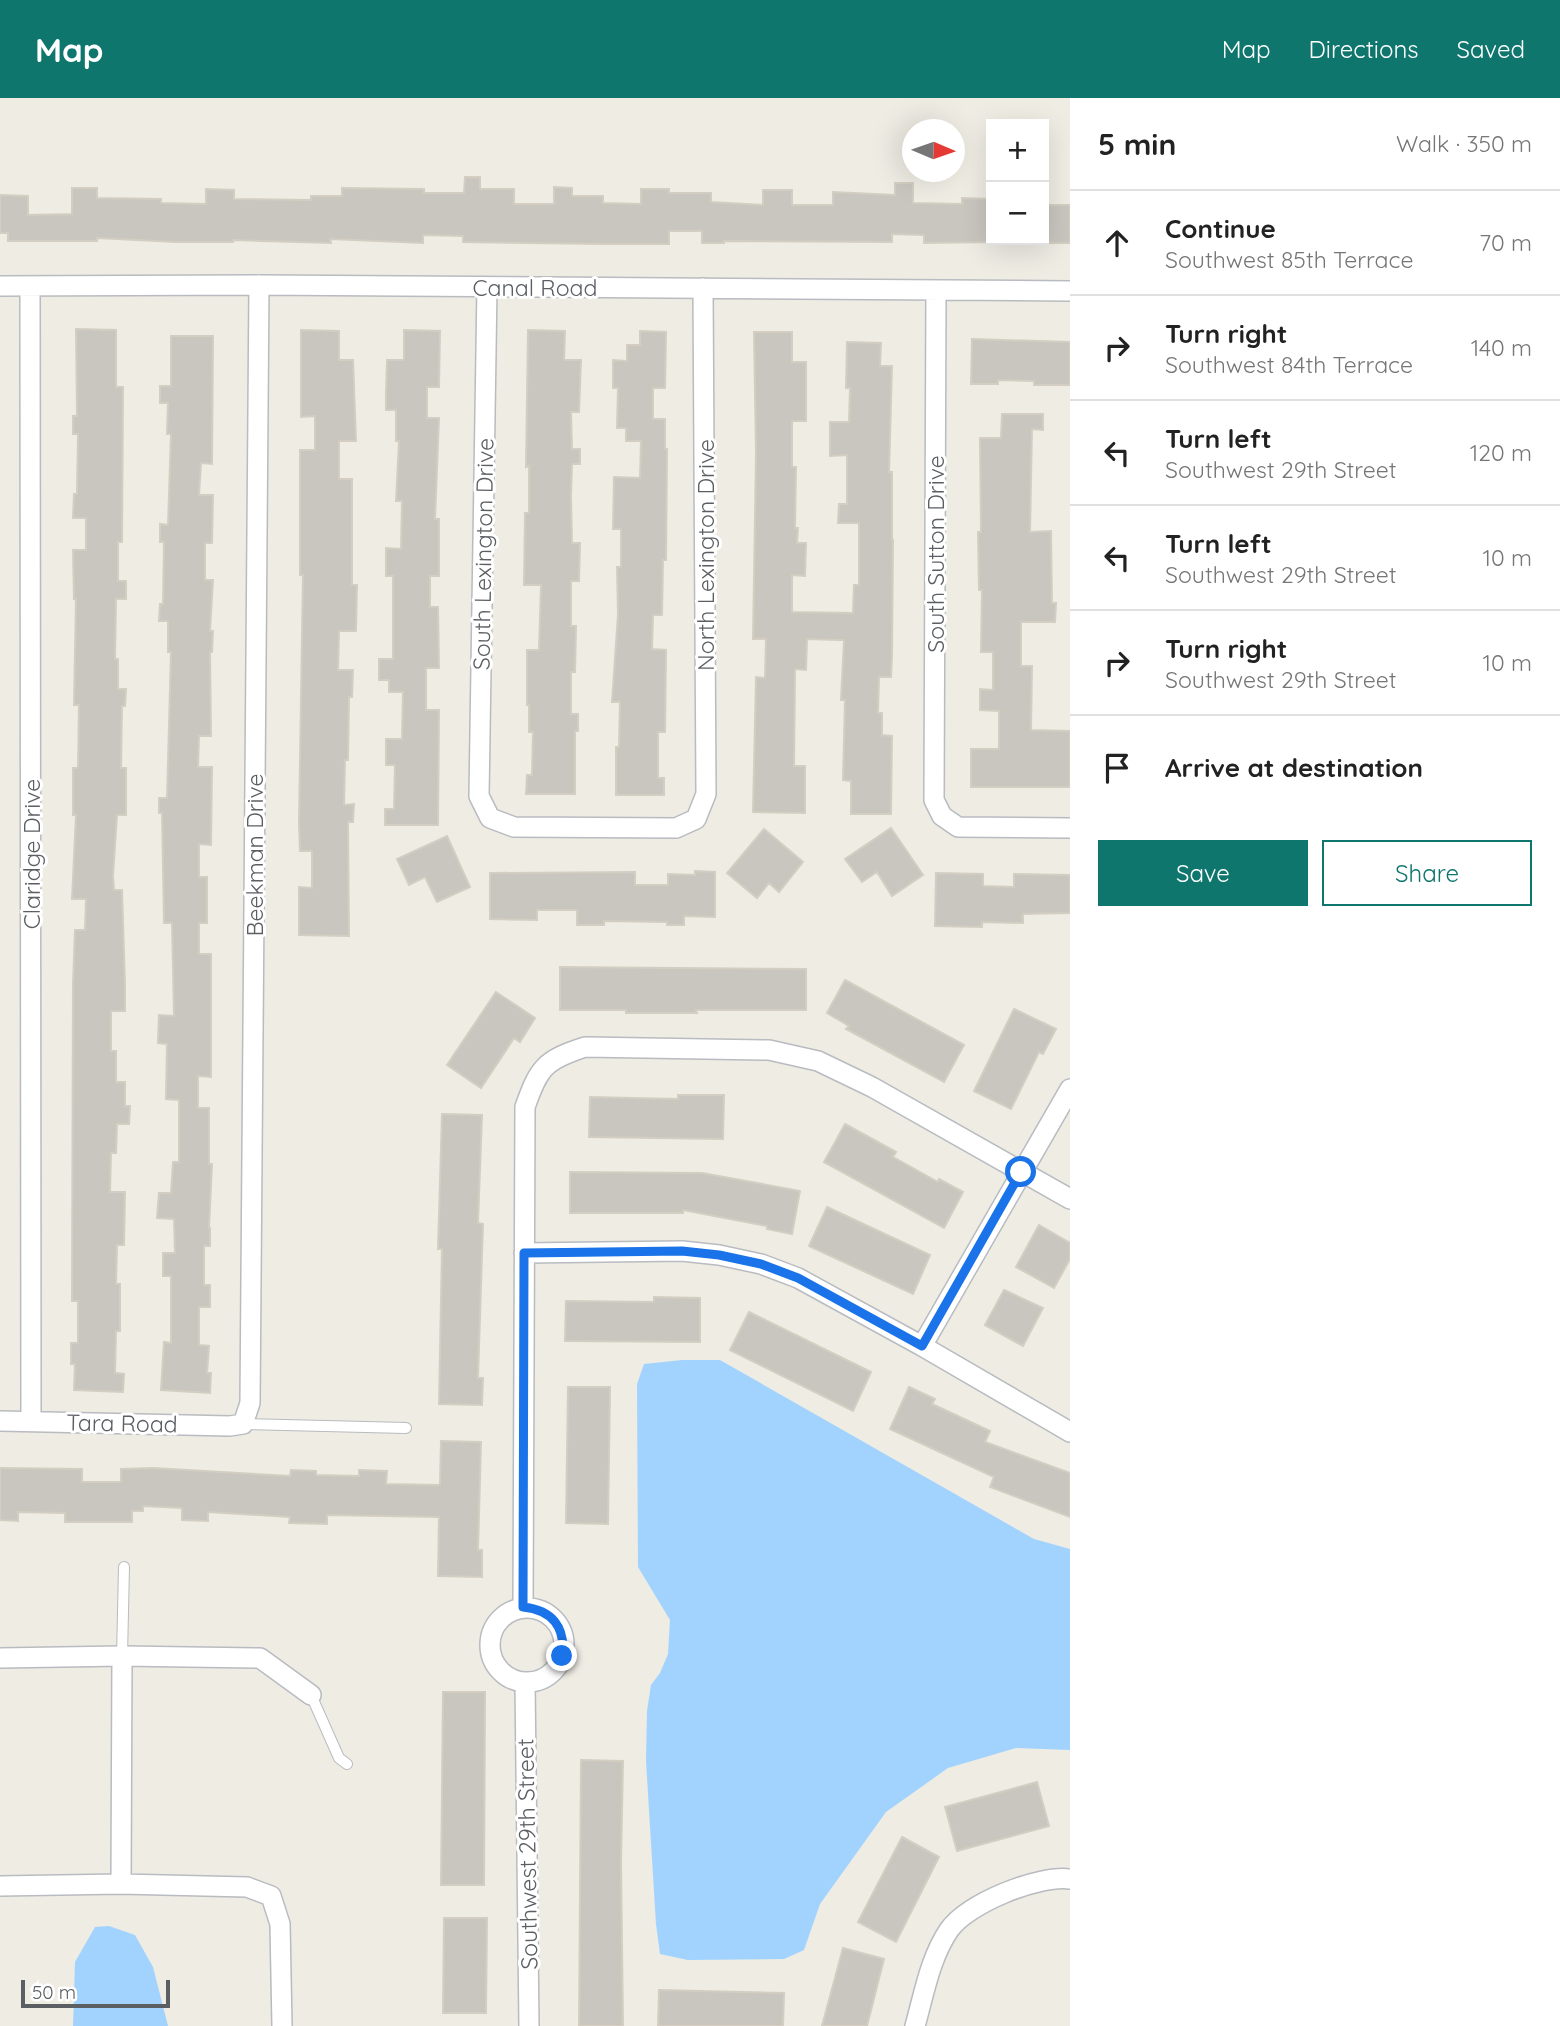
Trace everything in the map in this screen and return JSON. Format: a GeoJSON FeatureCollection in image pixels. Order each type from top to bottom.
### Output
{"type":"FeatureCollection","features":[{"type":"Feature","properties":{"kind":"street","name":"Canal Road"},"geometry":{"type":"LineString","coordinates":[[0,286],[258,285],[1070,291]]}},
{"type":"Feature","properties":{"kind":"street","name":"Beekman Drive"},"geometry":{"type":"LineString","coordinates":[[243,1424],[250,1403],[258,285]]}},
{"type":"Feature","properties":{"kind":"street","name":"Claridge Drive"},"geometry":{"type":"LineString","coordinates":[[30,287],[31,1421]]}},
{"type":"Feature","properties":{"kind":"street","name":"South Lexington Drive"},"geometry":{"type":"LineString","coordinates":[[487,287],[479,796],[490,818],[514,827],[676,828],[696,819]]}},
{"type":"Feature","properties":{"kind":"street","name":"North Lexington Drive"},"geometry":{"type":"LineString","coordinates":[[696,819],[706,794],[703,288]]}},
{"type":"Feature","properties":{"kind":"street","name":"South Sutton Drive"},"geometry":{"type":"LineString","coordinates":[[936,290],[934,800],[942,816],[958,827],[1070,828]]}},
{"type":"Feature","properties":{"kind":"street"},"geometry":{"type":"LineString","coordinates":[[523,1607],[525,1107],[536,1076],[559,1055],[585,1047],[769,1050],[818,1061],[872,1087],[1070,1199]]}},
{"type":"Feature","properties":{"kind":"street"},"geometry":{"type":"LineString","coordinates":[[922,1346],[1070,1089]]}},
{"type":"Feature","properties":{"kind":"street"},"geometry":{"type":"LineString","coordinates":[[524,1253],[682,1251],[761,1264],[798,1278],[1070,1432]]}},
{"type":"Feature","properties":{"kind":"street","name":"Tara Road"},"geometry":{"type":"LineString","coordinates":[[0,1421],[230,1426],[243,1424]]}},
{"type":"Feature","properties":{"kind":"street"},"geometry":{"type":"LineString","coordinates":[[523,1607],[535,1608],[556,1621],[564,1644],[557,1667],[537,1681],[525,1682],[513,1680],[502,1673],[494,1664],[490,1652],[493,1628],[511,1611],[523,1607]]}},
{"type":"Feature","properties":{"kind":"street"},"geometry":{"type":"LineString","coordinates":[[121,1884],[122,1656]]}},
{"type":"Feature","properties":{"kind":"street"},"geometry":{"type":"LineString","coordinates":[[0,1658],[260,1658],[312,1695]]}},
{"type":"Feature","properties":{"kind":"street","name":"Southwest 29th Street"},"geometry":{"type":"LineString","coordinates":[[525,1682],[529,2026]]}},
{"type":"Feature","properties":{"kind":"street"},"geometry":{"type":"LineString","coordinates":[[915,2026],[934,1959],[950,1928],[981,1904],[1020,1885],[1065,1878]]}},
{"type":"Feature","properties":{"kind":"street"},"geometry":{"type":"LineString","coordinates":[[0,1886],[121,1884],[247,1887],[271,1896],[280,1924],[282,2026]]}},
{"type":"Feature","properties":{"kind":"lane"},"geometry":{"type":"LineString","coordinates":[[243,1424],[406,1428]]}},
{"type":"Feature","properties":{"kind":"lane"},"geometry":{"type":"LineString","coordinates":[[122,1656],[124,1567]]}},
{"type":"Feature","properties":{"kind":"lane"},"geometry":{"type":"LineString","coordinates":[[312,1695],[339,1758],[347,1763]]}},
{"type":"Feature","properties":{"kind":"water"},"geometry":{"type":"Polygon","coordinates":[[[720,1360],[1034,1539],[1070,1549],[1070,1750],[1016,1748],[948,1768],[886,1812],[820,1904],[804,1950],[784,1959],[688,1960],[660,1954],[646,1761],[647,1711],[651,1685],[660,1673],[668,1654],[670,1620],[638,1567],[637,1384],[644,1364],[720,1360]]]}},
{"type":"Feature","properties":{"kind":"water"},"geometry":{"type":"Polygon","coordinates":[[[109,1926],[135,1935],[153,1967],[168,2026],[73,2026],[75,1962],[95,1927],[109,1926]]]}},
{"type":"Feature","properties":{"kind":"building"},"geometry":{"type":"Polygon","coordinates":[[[465,177],[480,177],[480,189],[514,189],[514,204],[554,204],[554,187],[572,188],[572,196],[603,196],[603,203],[641,204],[641,189],[669,189],[669,193],[711,193],[711,202],[763,205],[763,190],[792,190],[792,205],[833,205],[833,192],[895,195],[895,183],[913,183],[913,203],[962,204],[962,198],[986,199],[986,242],[924,243],[924,235],[892,234],[892,242],[702,243],[702,231],[669,231],[669,244],[463,242],[463,236],[423,235],[423,243],[330,239],[331,243],[233,240],[176,242],[97,238],[97,241],[8,241],[8,233],[0,233],[0,195],[28,196],[28,215],[72,214],[72,188],[97,188],[97,198],[161,199],[161,203],[206,204],[206,189],[234,190],[234,199],[311,200],[311,196],[342,196],[342,188],[424,189],[424,193],[464,193],[465,177]]]}},
{"type":"Feature","properties":{"kind":"building"},"geometry":{"type":"Polygon","coordinates":[[[1049,205],[1070,205],[1070,243],[1049,243],[1049,205]]]}},
{"type":"Feature","properties":{"kind":"building"},"geometry":{"type":"Polygon","coordinates":[[[76,329],[116,330],[116,387],[123,387],[122,542],[118,542],[118,581],[126,581],[126,599],[116,599],[115,659],[118,659],[118,689],[126,689],[125,706],[122,706],[121,768],[126,768],[126,815],[117,815],[113,876],[114,890],[122,890],[125,1011],[111,1011],[111,1051],[116,1051],[116,1082],[125,1082],[125,1106],[130,1106],[129,1124],[117,1124],[116,1153],[111,1153],[110,1192],[125,1192],[124,1245],[117,1245],[116,1284],[120,1284],[120,1331],[116,1331],[115,1373],[124,1374],[123,1392],[74,1390],[75,1364],[71,1364],[71,1343],[78,1343],[78,1301],[72,1301],[73,985],[75,930],[85,930],[86,899],[72,899],[76,815],[73,815],[73,768],[78,768],[79,705],[74,705],[76,599],[73,550],[86,550],[86,518],[73,518],[74,494],[77,494],[78,434],[73,434],[73,416],[77,416],[76,329]]]}},
{"type":"Feature","properties":{"kind":"building"},"geometry":{"type":"Polygon","coordinates":[[[301,330],[339,331],[339,360],[353,360],[356,441],[339,441],[339,479],[352,479],[352,585],[357,585],[356,631],[339,631],[338,670],[353,670],[352,697],[349,697],[344,805],[354,804],[353,822],[348,822],[349,936],[299,935],[299,887],[312,888],[312,851],[300,851],[299,823],[303,575],[300,575],[300,450],[315,450],[315,416],[301,417],[301,330]]]}},
{"type":"Feature","properties":{"kind":"building"},"geometry":{"type":"Polygon","coordinates":[[[404,330],[440,331],[439,387],[427,387],[427,418],[439,418],[435,519],[439,519],[439,576],[430,576],[430,607],[438,607],[439,668],[426,668],[426,710],[439,710],[438,825],[385,825],[385,809],[394,809],[395,765],[386,765],[386,739],[402,739],[403,692],[389,692],[389,680],[379,680],[379,659],[393,659],[393,576],[386,576],[386,548],[401,549],[402,501],[396,501],[399,441],[396,441],[396,410],[386,410],[387,360],[404,360],[404,330]]]}},
{"type":"Feature","properties":{"kind":"building"},"geometry":{"type":"Polygon","coordinates":[[[528,330],[565,331],[564,360],[581,360],[579,412],[571,412],[572,449],[580,449],[580,464],[572,464],[571,496],[572,543],[580,543],[579,581],[571,581],[571,626],[576,626],[575,672],[571,672],[571,714],[578,714],[578,731],[575,731],[575,794],[526,794],[527,775],[532,775],[533,732],[529,732],[527,705],[527,650],[539,650],[541,585],[524,585],[525,513],[529,513],[529,466],[526,467],[528,330]]]}},
{"type":"Feature","properties":{"kind":"building"},"geometry":{"type":"Polygon","coordinates":[[[640,331],[666,332],[665,388],[653,388],[653,419],[665,419],[667,449],[666,560],[663,560],[662,615],[653,615],[652,649],[666,650],[665,732],[658,732],[658,778],[664,778],[664,795],[616,795],[620,702],[612,702],[621,529],[613,529],[614,477],[640,478],[641,441],[626,441],[626,428],[617,428],[618,388],[613,388],[613,360],[627,361],[627,345],[640,345],[640,331]]]}},
{"type":"Feature","properties":{"kind":"building"},"geometry":{"type":"Polygon","coordinates":[[[754,332],[792,332],[792,362],[806,362],[806,421],[792,421],[792,467],[796,467],[795,528],[798,528],[797,543],[806,543],[805,576],[792,575],[792,612],[853,613],[854,585],[859,585],[859,523],[838,523],[839,504],[847,504],[847,455],[830,456],[830,422],[849,422],[850,388],[846,388],[847,342],[881,343],[880,366],[892,366],[889,472],[892,472],[892,655],[891,677],[879,677],[878,713],[882,713],[882,735],[892,736],[891,814],[851,814],[851,781],[843,780],[845,700],[841,700],[844,640],[807,639],[806,670],[795,669],[794,766],[805,766],[805,813],[753,812],[756,677],[765,678],[766,639],[753,639],[756,453],[754,332]]]}},
{"type":"Feature","properties":{"kind":"building"},"geometry":{"type":"Polygon","coordinates":[[[171,336],[213,336],[212,464],[201,463],[199,495],[213,495],[212,543],[205,543],[205,580],[213,580],[210,631],[213,631],[210,652],[211,736],[199,736],[198,767],[212,767],[211,845],[199,844],[199,877],[207,877],[207,923],[199,923],[199,954],[211,954],[211,1077],[198,1076],[198,1108],[209,1108],[209,1164],[212,1164],[210,1246],[204,1246],[204,1285],[210,1285],[210,1307],[199,1307],[199,1345],[209,1346],[207,1373],[211,1373],[210,1393],[161,1390],[164,1342],[171,1343],[171,1276],[163,1276],[163,1253],[175,1253],[174,1219],[157,1218],[159,1193],[171,1193],[173,1162],[179,1162],[179,1100],[166,1099],[167,1044],[158,1043],[159,1015],[174,1016],[172,923],[164,923],[162,813],[159,813],[159,798],[167,798],[171,652],[168,652],[168,621],[159,621],[160,604],[163,604],[164,542],[160,542],[160,524],[168,525],[171,434],[167,434],[168,403],[160,403],[160,386],[171,386],[171,336]]]}},
{"type":"Feature","properties":{"kind":"building"},"geometry":{"type":"Polygon","coordinates":[[[972,339],[1070,342],[1070,385],[1034,385],[1034,381],[998,380],[998,384],[971,384],[972,339]]]}},
{"type":"Feature","properties":{"kind":"building"},"geometry":{"type":"Polygon","coordinates":[[[1002,414],[1043,414],[1043,430],[1032,429],[1030,532],[1051,531],[1052,603],[1056,603],[1055,622],[1021,622],[1021,666],[1032,666],[1031,730],[1070,731],[1070,787],[971,787],[971,749],[999,749],[999,711],[980,710],[980,689],[993,690],[993,652],[981,652],[982,590],[979,590],[978,532],[981,532],[980,438],[1001,438],[1002,414]]]}},
{"type":"Feature","properties":{"kind":"building"},"geometry":{"type":"Polygon","coordinates":[[[891,828],[923,875],[892,896],[877,872],[862,882],[845,859],[891,828]]]}},
{"type":"Feature","properties":{"kind":"building"},"geometry":{"type":"Polygon","coordinates":[[[764,829],[803,862],[779,892],[769,883],[757,898],[727,873],[764,829]]]}},
{"type":"Feature","properties":{"kind":"building"},"geometry":{"type":"Polygon","coordinates":[[[447,836],[470,887],[437,902],[425,877],[409,885],[397,859],[447,836]]]}},
{"type":"Feature","properties":{"kind":"building"},"geometry":{"type":"Polygon","coordinates":[[[695,871],[715,872],[715,917],[684,916],[684,925],[667,925],[667,922],[604,921],[604,925],[577,925],[577,910],[537,910],[537,920],[490,919],[490,873],[635,872],[635,885],[668,885],[668,874],[695,875],[695,871]]]}},
{"type":"Feature","properties":{"kind":"building"},"geometry":{"type":"Polygon","coordinates":[[[936,873],[983,874],[983,886],[1014,887],[1014,874],[1070,875],[1070,913],[1023,914],[1023,923],[982,922],[982,927],[935,926],[936,873]]]}},
{"type":"Feature","properties":{"kind":"building"},"geometry":{"type":"Polygon","coordinates":[[[560,967],[806,969],[806,1010],[626,1013],[626,1010],[560,1010],[560,967]]]}},
{"type":"Feature","properties":{"kind":"building"},"geometry":{"type":"Polygon","coordinates":[[[845,980],[964,1045],[944,1082],[846,1029],[849,1026],[827,1013],[845,980]]]}},
{"type":"Feature","properties":{"kind":"building"},"geometry":{"type":"Polygon","coordinates":[[[496,992],[535,1018],[520,1042],[514,1038],[481,1088],[447,1065],[496,992]]]}},
{"type":"Feature","properties":{"kind":"building"},"geometry":{"type":"Polygon","coordinates":[[[1014,1009],[1056,1029],[1043,1054],[1039,1052],[1011,1109],[974,1091],[1014,1009]]]}},
{"type":"Feature","properties":{"kind":"building"},"geometry":{"type":"Polygon","coordinates":[[[678,1095],[724,1095],[723,1139],[589,1137],[590,1097],[678,1099],[678,1095]]]}},
{"type":"Feature","properties":{"kind":"building"},"geometry":{"type":"Polygon","coordinates":[[[442,1114],[482,1115],[478,1223],[483,1224],[478,1378],[483,1378],[482,1405],[439,1404],[442,1249],[438,1249],[442,1114]]]}},
{"type":"Feature","properties":{"kind":"building"},"geometry":{"type":"Polygon","coordinates":[[[845,1124],[896,1152],[893,1157],[938,1182],[939,1179],[963,1192],[944,1228],[824,1162],[845,1124]]]}},
{"type":"Feature","properties":{"kind":"building"},"geometry":{"type":"Polygon","coordinates":[[[570,1172],[702,1173],[800,1191],[792,1234],[767,1229],[767,1226],[683,1210],[683,1213],[570,1213],[570,1172]]]}},
{"type":"Feature","properties":{"kind":"building"},"geometry":{"type":"Polygon","coordinates":[[[827,1207],[930,1255],[913,1294],[809,1246],[827,1207]]]}},
{"type":"Feature","properties":{"kind":"building"},"geometry":{"type":"Polygon","coordinates":[[[1039,1225],[1070,1243],[1070,1259],[1054,1288],[1016,1267],[1039,1225]]]}},
{"type":"Feature","properties":{"kind":"building"},"geometry":{"type":"Polygon","coordinates":[[[1004,1290],[1043,1308],[1023,1346],[985,1325],[1004,1290]]]}},
{"type":"Feature","properties":{"kind":"building"},"geometry":{"type":"Polygon","coordinates":[[[654,1297],[700,1298],[700,1342],[565,1341],[566,1301],[654,1302],[654,1297]]]}},
{"type":"Feature","properties":{"kind":"building"},"geometry":{"type":"Polygon","coordinates":[[[749,1312],[871,1372],[853,1411],[730,1350],[749,1312]]]}},
{"type":"Feature","properties":{"kind":"building"},"geometry":{"type":"Polygon","coordinates":[[[568,1387],[610,1387],[608,1524],[566,1523],[568,1387]]]}},
{"type":"Feature","properties":{"kind":"building"},"geometry":{"type":"Polygon","coordinates":[[[909,1387],[935,1399],[932,1404],[990,1431],[985,1442],[1070,1473],[1070,1517],[990,1487],[994,1477],[890,1429],[909,1387]]]}},
{"type":"Feature","properties":{"kind":"building"},"geometry":{"type":"Polygon","coordinates":[[[441,1441],[481,1442],[478,1550],[482,1550],[482,1577],[438,1576],[439,1517],[327,1515],[327,1524],[289,1523],[290,1517],[208,1512],[208,1521],[182,1520],[182,1508],[143,1506],[143,1511],[132,1511],[132,1522],[65,1522],[65,1513],[18,1512],[18,1521],[0,1520],[0,1468],[82,1469],[82,1482],[121,1482],[121,1469],[153,1468],[290,1476],[291,1470],[316,1471],[316,1475],[359,1476],[359,1470],[387,1471],[386,1484],[440,1485],[441,1441]]]}},
{"type":"Feature","properties":{"kind":"building"},"geometry":{"type":"Polygon","coordinates":[[[443,1692],[485,1692],[484,1885],[441,1885],[443,1692]]]}},
{"type":"Feature","properties":{"kind":"building"},"geometry":{"type":"Polygon","coordinates":[[[581,1760],[623,1761],[623,2026],[579,2026],[581,1760]]]}},
{"type":"Feature","properties":{"kind":"building"},"geometry":{"type":"Polygon","coordinates":[[[1037,1782],[1049,1826],[957,1851],[945,1807],[1037,1782]]]}},
{"type":"Feature","properties":{"kind":"building"},"geometry":{"type":"Polygon","coordinates":[[[902,1837],[939,1857],[896,1942],[858,1922],[902,1837]]]}},
{"type":"Feature","properties":{"kind":"building"},"geometry":{"type":"Polygon","coordinates":[[[444,1918],[487,1918],[486,2013],[443,2013],[444,1918]]]}},
{"type":"Feature","properties":{"kind":"building"},"geometry":{"type":"Polygon","coordinates":[[[843,1948],[884,1959],[867,2026],[822,2026],[843,1948]]]}},
{"type":"Feature","properties":{"kind":"building"},"geometry":{"type":"Polygon","coordinates":[[[659,1990],[784,1993],[783,2026],[658,2026],[659,1990]]]}},
{"type":"Feature","properties":{"kind":"route"},"geometry":{"type":"LineString","coordinates":[[562,1656],[564,1644],[556,1621],[535,1608],[523,1607],[524,1253],[682,1251],[761,1264],[798,1278],[922,1346],[1021,1172]]}}]}
